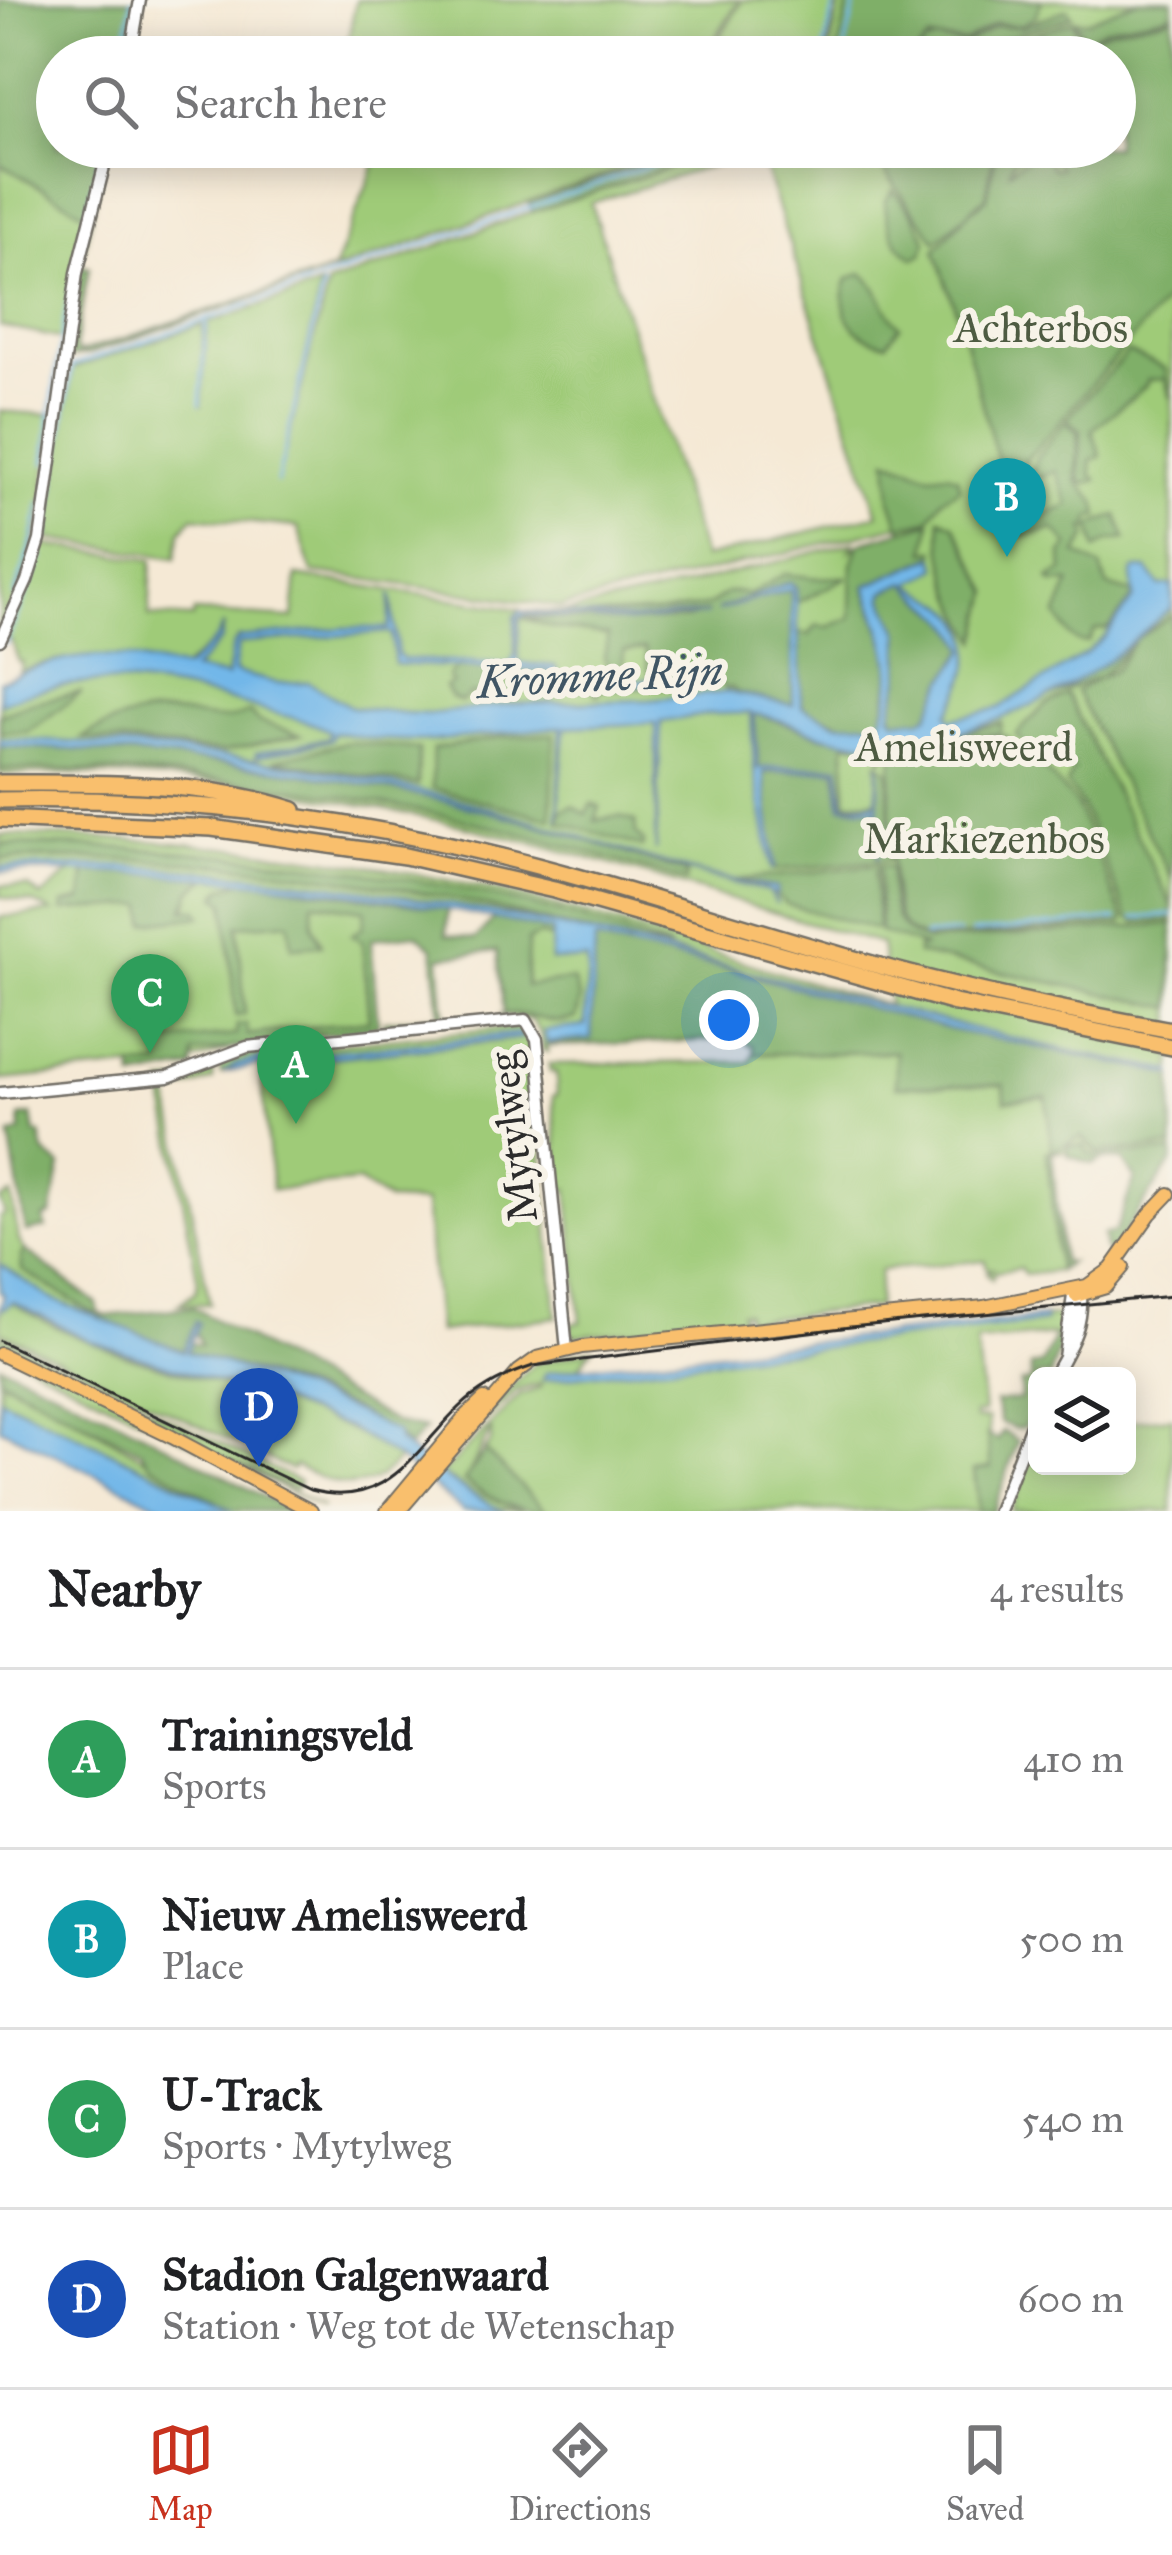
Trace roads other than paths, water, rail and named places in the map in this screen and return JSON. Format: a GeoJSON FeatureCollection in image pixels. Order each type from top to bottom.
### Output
{"type":"FeatureCollection","features":[{"type":"Feature","properties":{"kind":"highway"},"geometry":{"type":"LineString","coordinates":[[0,783],[166,788],[254,797],[331,822]]}},
{"type":"Feature","properties":{"kind":"highway"},"geometry":{"type":"LineString","coordinates":[[0,800],[190,806],[331,822],[516,860],[951,985],[1172,1030]]}},
{"type":"Feature","properties":{"kind":"highway"},"geometry":{"type":"LineString","coordinates":[[0,819],[212,828],[405,856],[554,890],[934,998],[1172,1047]]}},
{"type":"Feature","properties":{"kind":"main road"},"geometry":{"type":"LineString","coordinates":[[399,1511],[431,1464],[537,1358],[568,1350],[984,1307],[1106,1287],[1171,1192]]}},
{"type":"Feature","properties":{"kind":"main road"},"geometry":{"type":"LineString","coordinates":[[0,1354],[306,1507],[326,1511]]}},
{"type":"Feature","properties":{"kind":"main road"},"geometry":{"type":"LineString","coordinates":[[387,1511],[420,1478]]}},
{"type":"Feature","properties":{"kind":"street"},"geometry":{"type":"LineString","coordinates":[[134,36],[140,0]]}},
{"type":"Feature","properties":{"kind":"street"},"geometry":{"type":"LineString","coordinates":[[0,640],[40,540],[62,361],[103,168]]}},
{"type":"Feature","properties":{"kind":"street","name":"Mytylweg"},"geometry":{"type":"LineString","coordinates":[[1,1093],[168,1077],[247,1047],[526,1020],[538,1040],[568,1350]]}},
{"type":"Feature","properties":{"kind":"street"},"geometry":{"type":"LineString","coordinates":[[1059,1367],[1078,1335],[1076,1294]]}},
{"type":"Feature","properties":{"kind":"street"},"geometry":{"type":"LineString","coordinates":[[998,1511],[1028,1433]]}},
{"type":"Feature","properties":{"kind":"water"},"geometry":{"type":"Polygon","coordinates":[[[935,556],[938,568],[911,583],[957,615],[970,641],[968,671],[948,714],[951,719],[999,708],[1088,652],[1134,598],[1132,573],[1136,569],[1147,569],[1160,586],[1172,585],[1172,608],[1109,660],[1039,702],[946,735],[880,742],[844,740],[754,714],[758,768],[839,766],[844,805],[876,803],[879,764],[878,859],[876,809],[841,806],[837,769],[764,772],[772,869],[754,767],[751,713],[661,722],[656,851],[656,723],[565,727],[558,820],[561,727],[431,741],[335,732],[331,740],[256,757],[256,753],[328,738],[330,732],[204,694],[135,683],[67,685],[0,704],[0,681],[64,660],[113,656],[186,668],[217,638],[223,625],[221,640],[193,670],[227,677],[233,645],[239,638],[389,628],[391,594],[398,655],[403,659],[509,664],[515,654],[515,617],[520,611],[633,620],[708,614],[629,622],[526,614],[519,618],[518,663],[555,666],[561,682],[692,678],[692,682],[560,689],[551,698],[550,671],[395,664],[387,632],[243,643],[238,645],[234,672],[277,683],[308,682],[351,707],[406,713],[727,692],[793,705],[791,589],[717,611],[790,582],[796,588],[802,707],[837,723],[880,722],[890,670],[866,586],[935,556]],[[906,582],[885,591],[883,597],[900,632],[900,678],[891,714],[895,720],[922,719],[929,714],[966,650],[948,620],[906,582]]]}},
{"type":"Feature","properties":{"kind":"water"},"geometry":{"type":"Polygon","coordinates":[[[0,739],[241,758],[361,778],[515,815],[701,873],[777,888],[777,894],[772,893],[777,904],[768,891],[697,873],[522,820],[367,784],[245,765],[0,746],[0,739]]]}},
{"type":"Feature","properties":{"kind":"water"},"geometry":{"type":"Polygon","coordinates":[[[108,866],[270,877],[510,916],[668,952],[1011,1038],[1172,1071],[1172,1075],[949,1029],[728,969],[595,940],[591,1039],[547,1043],[544,1031],[585,1026],[588,968],[587,960],[551,961],[552,931],[278,884],[139,874],[0,872],[0,867],[108,866]]]}},
{"type":"Feature","properties":{"kind":"water"},"geometry":{"type":"Polygon","coordinates":[[[522,1033],[522,1038],[258,1065],[223,1073],[257,1059],[522,1033]]]}},
{"type":"Feature","properties":{"kind":"water"},"geometry":{"type":"Polygon","coordinates":[[[0,1264],[51,1299],[183,1351],[196,1321],[187,1352],[294,1387],[372,1420],[397,1433],[398,1441],[448,1480],[504,1511],[463,1511],[399,1459],[349,1428],[93,1342],[13,1302],[0,1311],[4,1295],[0,1264]]]}},
{"type":"Feature","properties":{"kind":"water"},"geometry":{"type":"Polygon","coordinates":[[[1045,1317],[1045,1322],[543,1380],[546,1373],[585,1367],[1045,1317]]]}},
{"type":"Feature","properties":{"kind":"water"},"geometry":{"type":"Polygon","coordinates":[[[0,1398],[233,1511],[171,1511],[0,1428],[0,1398]]]}},
{"type":"Feature","properties":{"kind":"waterway"},"geometry":{"type":"LineString","coordinates":[[126,36],[132,0]]}},
{"type":"Feature","properties":{"kind":"waterway"},"geometry":{"type":"LineString","coordinates":[[827,36],[836,0]]}},
{"type":"Feature","properties":{"kind":"waterway"},"geometry":{"type":"LineString","coordinates":[[848,36],[856,0]]}},
{"type":"Feature","properties":{"kind":"waterway"},"geometry":{"type":"LineString","coordinates":[[45,463],[67,304],[98,168]]}},
{"type":"Feature","properties":{"kind":"waterway"},"geometry":{"type":"LineString","coordinates":[[47,535],[72,366],[643,168]]}},
{"type":"Feature","properties":{"kind":"waterway"},"geometry":{"type":"LineString","coordinates":[[277,483],[323,286]]}},
{"type":"Feature","properties":{"kind":"waterway"},"geometry":{"type":"LineString","coordinates":[[200,405],[206,323]]}},
{"type":"Feature","properties":{"kind":"waterway"},"geometry":{"type":"LineString","coordinates":[[33,538],[40,503]]}},
{"type":"Feature","properties":{"kind":"waterway"},"geometry":{"type":"LineString","coordinates":[[14,596],[33,540]]}},
{"type":"Feature","properties":{"kind":"waterway"},"geometry":{"type":"LineString","coordinates":[[5,645],[42,556]]}},
{"type":"Feature","properties":{"kind":"waterway"},"geometry":{"type":"LineString","coordinates":[[1134,918],[1172,915]]}},
{"type":"Feature","properties":{"kind":"waterway"},"geometry":{"type":"LineString","coordinates":[[971,933],[1117,919]]}},
{"type":"Feature","properties":{"kind":"waterway"},"geometry":{"type":"LineString","coordinates":[[924,936],[959,933]]}},
{"type":"Feature","properties":{"kind":"tram line"},"geometry":{"type":"LineString","coordinates":[[0,1341],[310,1490],[337,1494],[379,1485],[413,1458],[476,1393],[533,1366],[850,1327],[1172,1296]]}},
{"type":"Feature","properties":{"kind":"place","name":"Nieuw Amelisweerd"},"geometry":{"type":"Point","coordinates":[1007,557]}},
{"type":"Feature","properties":{"kind":"place","name":"U-Track"},"geometry":{"type":"Point","coordinates":[150,1053]}},
{"type":"Feature","properties":{"kind":"place","name":"Trainingsveld"},"geometry":{"type":"Point","coordinates":[296,1124]}},
{"type":"Feature","properties":{"kind":"place","name":"Stadion Galgenwaard"},"geometry":{"type":"Point","coordinates":[259,1467]}},
{"type":"Feature","properties":{"kind":"park label","name":"Achterbos"},"geometry":{"type":"Point","coordinates":[1041,328]}},
{"type":"Feature","properties":{"kind":"park label","name":"Amelisweerd"},"geometry":{"type":"Point","coordinates":[964,747]}},
{"type":"Feature","properties":{"kind":"park label","name":"Markiezenbos"},"geometry":{"type":"Point","coordinates":[984,839]}},
{"type":"Feature","properties":{"kind":"water label","name":"Kromme Rijn"},"geometry":{"type":"Point","coordinates":[600,676]}}]}
